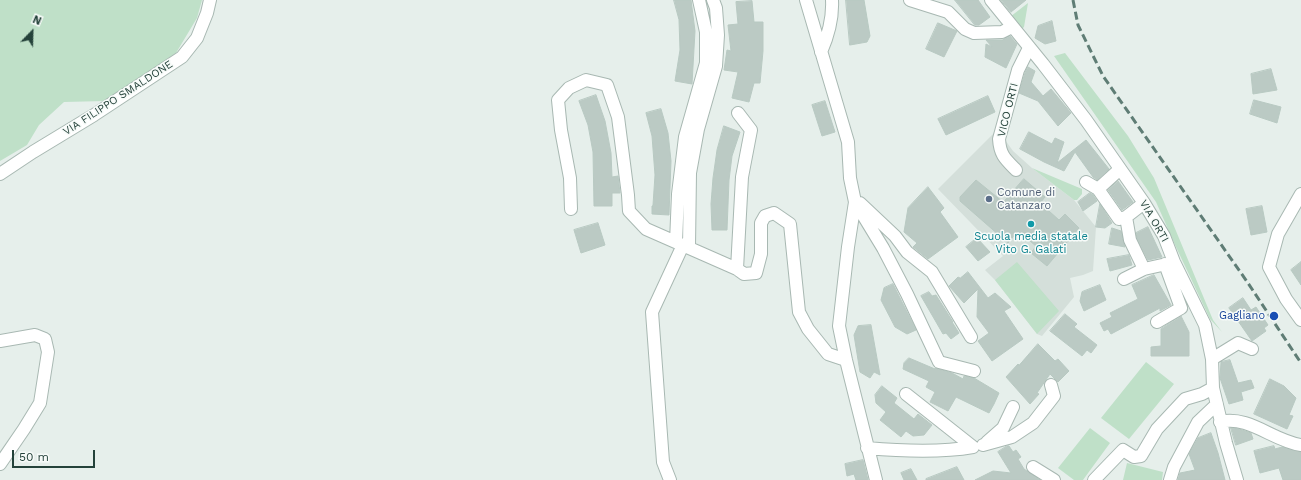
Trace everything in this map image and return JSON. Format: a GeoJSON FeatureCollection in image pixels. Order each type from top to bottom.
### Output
{"type":"FeatureCollection","features":[{"type":"Feature","properties":{"kind":"street","name":"VIA FILIPPO SMALDONE"},"geometry":{"type":"LineString","coordinates":[[0,174],[94,115],[182,57],[197,38],[207,14],[210,0]]}},
{"type":"Feature","properties":{"kind":"street"},"geometry":{"type":"LineString","coordinates":[[682,245],[678,194],[685,137],[706,63],[706,32],[700,0]]}},
{"type":"Feature","properties":{"kind":"street"},"geometry":{"type":"LineString","coordinates":[[670,480],[663,462],[652,312],[682,245],[690,173],[698,128],[716,66],[718,35],[716,8],[713,0]]}},
{"type":"Feature","properties":{"kind":"street"},"geometry":{"type":"LineString","coordinates":[[806,0],[848,142],[850,178],[854,199],[840,326],[846,360],[876,480]]}},
{"type":"Feature","properties":{"kind":"street"},"geometry":{"type":"LineString","coordinates":[[821,52],[828,38],[832,0]]}},
{"type":"Feature","properties":{"kind":"street"},"geometry":{"type":"LineString","coordinates":[[910,0],[948,12],[965,29],[974,33],[1002,32],[1012,27]]}},
{"type":"Feature","properties":{"kind":"street","name":"VIA ORTI"},"geometry":{"type":"LineString","coordinates":[[991,0],[1086,120],[1144,203],[1164,236],[1169,263],[1205,324],[1212,359],[1213,388],[1220,422],[1237,480]]}},
{"type":"Feature","properties":{"kind":"street","name":"VICO ORTI"},"geometry":{"type":"LineString","coordinates":[[1016,170],[1004,157],[1000,150],[999,139],[1018,70],[1029,48]]}},
{"type":"Feature","properties":{"kind":"street"},"geometry":{"type":"LineString","coordinates":[[571,209],[570,178],[558,100],[569,88],[586,80],[607,85],[618,117],[629,211],[646,229],[737,268],[744,274],[756,273],[761,254],[761,223],[765,216],[774,213],[790,224],[799,312],[808,329],[828,354],[846,360]]}},
{"type":"Feature","properties":{"kind":"street"},"geometry":{"type":"LineString","coordinates":[[737,268],[742,176],[751,130],[738,113]]}},
{"type":"Feature","properties":{"kind":"street"},"geometry":{"type":"LineString","coordinates":[[1098,189],[1120,169]]}},
{"type":"Feature","properties":{"kind":"street"},"geometry":{"type":"LineString","coordinates":[[1086,182],[1098,189],[1119,219],[1126,217],[1144,203]]}},
{"type":"Feature","properties":{"kind":"street"},"geometry":{"type":"LineString","coordinates":[[1301,194],[1278,234],[1269,267],[1286,299],[1301,320]]}},
{"type":"Feature","properties":{"kind":"street"},"geometry":{"type":"LineString","coordinates":[[854,199],[895,236],[907,252],[932,272],[971,337]]}},
{"type":"Feature","properties":{"kind":"street"},"geometry":{"type":"LineString","coordinates":[[854,199],[883,248],[907,294],[939,362],[974,371]]}},
{"type":"Feature","properties":{"kind":"street"},"geometry":{"type":"LineString","coordinates":[[1126,217],[1130,240],[1144,268]]}},
{"type":"Feature","properties":{"kind":"street"},"geometry":{"type":"LineString","coordinates":[[1124,279],[1144,268],[1169,263],[1181,308],[1157,322]]}},
{"type":"Feature","properties":{"kind":"street"},"geometry":{"type":"LineString","coordinates":[[0,341],[35,335],[45,338],[48,352],[40,403],[0,464]]}},
{"type":"Feature","properties":{"kind":"street"},"geometry":{"type":"LineString","coordinates":[[1212,359],[1238,343],[1252,349]]}},
{"type":"Feature","properties":{"kind":"street"},"geometry":{"type":"LineString","coordinates":[[867,448],[952,451],[1012,437],[1033,423],[1054,396],[1051,385]]}},
{"type":"Feature","properties":{"kind":"street"},"geometry":{"type":"LineString","coordinates":[[1094,480],[1123,450],[1134,457],[1141,456],[1157,429],[1185,399],[1202,394],[1213,388]]}},
{"type":"Feature","properties":{"kind":"street"},"geometry":{"type":"LineString","coordinates":[[906,394],[978,446]]}},
{"type":"Feature","properties":{"kind":"street"},"geometry":{"type":"LineString","coordinates":[[1170,480],[1174,467],[1198,422],[1217,404]]}},
{"type":"Feature","properties":{"kind":"street"},"geometry":{"type":"LineString","coordinates":[[978,446],[1003,428],[1013,407]]}},
{"type":"Feature","properties":{"kind":"street"},"geometry":{"type":"LineString","coordinates":[[1220,422],[1232,420],[1258,428],[1284,441],[1301,445]]}},
{"type":"Feature","properties":{"kind":"street"},"geometry":{"type":"LineString","coordinates":[[1033,467],[1054,480]]}},
{"type":"Feature","properties":{"kind":"shaded area"},"geometry":{"type":"Polygon","coordinates":[[[994,133],[1003,137],[1013,151],[1032,168],[1074,200],[1096,227],[1093,271],[1070,278],[1074,297],[1042,336],[1037,334],[995,280],[985,270],[1003,256],[938,189],[994,133]]]}},
{"type":"Feature","properties":{"kind":"green space"},"geometry":{"type":"Polygon","coordinates":[[[0,0],[202,0],[197,18],[176,53],[105,101],[64,102],[39,125],[27,145],[0,161],[0,0]]]}},
{"type":"Feature","properties":{"kind":"green space"},"geometry":{"type":"Polygon","coordinates":[[[1028,3],[1024,27],[1017,33],[1006,20],[1028,3]]]}},
{"type":"Feature","properties":{"kind":"green space"},"geometry":{"type":"Polygon","coordinates":[[[1065,53],[1128,136],[1154,178],[1213,320],[1222,332],[1210,319],[1156,202],[1054,56],[1065,53]]]}},
{"type":"Feature","properties":{"kind":"green space"},"geometry":{"type":"Polygon","coordinates":[[[1032,168],[1082,189],[1082,194],[1077,200],[1074,200],[1032,168]]]}},
{"type":"Feature","properties":{"kind":"green space"},"geometry":{"type":"Polygon","coordinates":[[[1017,262],[1059,311],[1037,334],[995,280],[1017,262]]]}},
{"type":"Feature","properties":{"kind":"green space"},"geometry":{"type":"Polygon","coordinates":[[[1146,362],[1174,384],[1129,439],[1101,418],[1146,362]]]}},
{"type":"Feature","properties":{"kind":"green space"},"geometry":{"type":"Polygon","coordinates":[[[1090,428],[1110,443],[1083,480],[1074,480],[1058,468],[1090,428]]]}},
{"type":"Feature","properties":{"kind":"green space"},"geometry":{"type":"Polygon","coordinates":[[[1127,463],[1163,472],[1162,480],[1123,480],[1127,463]]]}},
{"type":"Feature","properties":{"kind":"building"},"geometry":{"type":"Polygon","coordinates":[[[674,0],[691,0],[695,31],[692,84],[675,81],[680,50],[679,20],[674,0]]]}},
{"type":"Feature","properties":{"kind":"building"},"geometry":{"type":"Polygon","coordinates":[[[846,0],[864,0],[870,36],[867,42],[850,45],[846,0]]]}},
{"type":"Feature","properties":{"kind":"building"},"geometry":{"type":"Polygon","coordinates":[[[955,0],[978,0],[990,17],[979,25],[975,25],[955,0]]]}},
{"type":"Feature","properties":{"kind":"building"},"geometry":{"type":"Polygon","coordinates":[[[1001,0],[1026,0],[1011,12],[1001,0]]]}},
{"type":"Feature","properties":{"kind":"building"},"geometry":{"type":"Polygon","coordinates":[[[752,1],[754,22],[763,22],[763,51],[760,83],[754,83],[749,102],[732,98],[738,72],[724,70],[727,50],[731,51],[728,25],[738,24],[736,2],[752,1]]]}},
{"type":"Feature","properties":{"kind":"building"},"geometry":{"type":"Polygon","coordinates":[[[1052,21],[1056,41],[1045,44],[1035,38],[1038,26],[1052,21]]]}},
{"type":"Feature","properties":{"kind":"building"},"geometry":{"type":"Polygon","coordinates":[[[938,23],[957,31],[944,57],[926,49],[938,23]]]}},
{"type":"Feature","properties":{"kind":"building"},"geometry":{"type":"Polygon","coordinates":[[[1010,36],[1017,44],[1006,68],[985,57],[986,44],[992,47],[986,40],[1002,40],[1010,36]]]}},
{"type":"Feature","properties":{"kind":"building"},"geometry":{"type":"Polygon","coordinates":[[[1028,67],[1035,71],[1031,82],[1043,96],[1051,89],[1071,113],[1058,126],[1038,101],[1019,93],[1028,67]]]}},
{"type":"Feature","properties":{"kind":"building"},"geometry":{"type":"Polygon","coordinates":[[[1271,69],[1277,90],[1253,94],[1251,74],[1271,69]]]}},
{"type":"Feature","properties":{"kind":"building"},"geometry":{"type":"Polygon","coordinates":[[[596,95],[605,121],[611,153],[612,177],[618,176],[620,193],[612,193],[612,206],[594,206],[593,152],[588,125],[579,101],[596,95]]]}},
{"type":"Feature","properties":{"kind":"building"},"geometry":{"type":"Polygon","coordinates":[[[988,96],[995,112],[946,135],[938,119],[988,96]]]}},
{"type":"Feature","properties":{"kind":"building"},"geometry":{"type":"Polygon","coordinates":[[[1254,100],[1281,107],[1277,123],[1250,114],[1254,100]]]}},
{"type":"Feature","properties":{"kind":"building"},"geometry":{"type":"Polygon","coordinates":[[[825,101],[835,132],[822,136],[812,105],[825,101]]]}},
{"type":"Feature","properties":{"kind":"building"},"geometry":{"type":"Polygon","coordinates":[[[661,109],[668,133],[671,161],[669,215],[652,214],[652,206],[654,205],[655,175],[652,136],[646,113],[661,109]]]}},
{"type":"Feature","properties":{"kind":"building"},"geometry":{"type":"Polygon","coordinates":[[[724,126],[740,132],[732,156],[729,180],[727,230],[712,230],[711,204],[713,178],[717,150],[724,126]]]}},
{"type":"Feature","properties":{"kind":"building"},"geometry":{"type":"Polygon","coordinates":[[[1029,132],[1052,144],[1055,138],[1064,142],[1057,163],[1086,140],[1109,169],[1097,180],[1093,177],[1075,152],[1064,171],[1044,162],[1020,149],[1029,132]]]}},
{"type":"Feature","properties":{"kind":"building","name":"Scuola media statale Vito G. Galati"},"geometry":{"type":"Polygon","coordinates":[[[1024,179],[1045,197],[1040,203],[1059,220],[1065,214],[1079,228],[1047,266],[1031,253],[1036,246],[1018,231],[1008,243],[960,201],[960,197],[976,180],[1003,202],[1024,179]]]}},
{"type":"Feature","properties":{"kind":"building"},"geometry":{"type":"Polygon","coordinates":[[[1118,181],[1133,202],[1122,210],[1108,190],[1118,181]]]}},
{"type":"Feature","properties":{"kind":"building"},"geometry":{"type":"Polygon","coordinates":[[[928,187],[944,208],[940,212],[958,237],[928,259],[913,247],[917,243],[904,232],[908,208],[928,187]]]}},
{"type":"Feature","properties":{"kind":"building"},"geometry":{"type":"Polygon","coordinates":[[[1090,193],[1097,201],[1083,211],[1078,202],[1090,193]]]}},
{"type":"Feature","properties":{"kind":"building"},"geometry":{"type":"Polygon","coordinates":[[[1100,204],[1112,223],[1105,228],[1096,227],[1100,204]]]}},
{"type":"Feature","properties":{"kind":"building"},"geometry":{"type":"Polygon","coordinates":[[[1262,206],[1267,232],[1251,235],[1246,209],[1262,206]]]}},
{"type":"Feature","properties":{"kind":"building"},"geometry":{"type":"Polygon","coordinates":[[[598,223],[605,245],[581,253],[574,230],[598,223]]]}},
{"type":"Feature","properties":{"kind":"building"},"geometry":{"type":"Polygon","coordinates":[[[1148,227],[1162,257],[1148,260],[1137,238],[1136,233],[1148,227]]]}},
{"type":"Feature","properties":{"kind":"building"},"geometry":{"type":"Polygon","coordinates":[[[1112,228],[1121,231],[1125,247],[1109,244],[1112,228]]]}},
{"type":"Feature","properties":{"kind":"building"},"geometry":{"type":"Polygon","coordinates":[[[977,238],[990,252],[978,261],[966,247],[977,238]]]}},
{"type":"Feature","properties":{"kind":"building"},"geometry":{"type":"Polygon","coordinates":[[[1129,255],[1132,265],[1110,271],[1107,259],[1129,255]]]}},
{"type":"Feature","properties":{"kind":"building"},"geometry":{"type":"Polygon","coordinates":[[[1301,262],[1301,285],[1291,270],[1301,262]]]}},
{"type":"Feature","properties":{"kind":"building"},"geometry":{"type":"Polygon","coordinates":[[[968,272],[988,298],[995,293],[1011,307],[1004,311],[1023,339],[992,361],[978,341],[989,333],[977,317],[978,289],[964,303],[949,286],[958,277],[960,278],[968,272]]]}},
{"type":"Feature","properties":{"kind":"building"},"geometry":{"type":"Polygon","coordinates":[[[1154,275],[1171,305],[1160,311],[1160,308],[1111,334],[1108,329],[1104,331],[1100,323],[1112,317],[1110,313],[1138,299],[1132,285],[1154,275]]]}},
{"type":"Feature","properties":{"kind":"building"},"geometry":{"type":"Polygon","coordinates":[[[893,284],[916,330],[907,334],[895,327],[881,300],[884,288],[893,284]]]}},
{"type":"Feature","properties":{"kind":"building"},"geometry":{"type":"Polygon","coordinates":[[[1100,285],[1106,300],[1084,311],[1080,301],[1082,292],[1100,285]]]}},
{"type":"Feature","properties":{"kind":"building"},"geometry":{"type":"Polygon","coordinates":[[[929,292],[932,296],[936,295],[959,333],[951,339],[946,333],[943,334],[921,296],[929,292]]]}},
{"type":"Feature","properties":{"kind":"building"},"geometry":{"type":"Polygon","coordinates":[[[1243,298],[1251,310],[1256,307],[1268,325],[1264,328],[1266,331],[1252,341],[1229,308],[1243,298]]]}},
{"type":"Feature","properties":{"kind":"building"},"geometry":{"type":"Polygon","coordinates":[[[1065,314],[1077,324],[1074,327],[1097,345],[1091,353],[1087,350],[1082,356],[1050,331],[1065,314]]]}},
{"type":"Feature","properties":{"kind":"building"},"geometry":{"type":"Polygon","coordinates":[[[1181,316],[1189,332],[1189,356],[1151,356],[1151,347],[1161,346],[1161,329],[1181,316]]]}},
{"type":"Feature","properties":{"kind":"building"},"geometry":{"type":"Polygon","coordinates":[[[871,325],[880,375],[874,372],[870,378],[860,372],[854,335],[858,326],[871,325]]]}},
{"type":"Feature","properties":{"kind":"building"},"geometry":{"type":"Polygon","coordinates":[[[1038,344],[1055,361],[1058,359],[1069,371],[1058,382],[1050,374],[1037,393],[1039,394],[1030,404],[1006,377],[1038,344]]]}},
{"type":"Feature","properties":{"kind":"building"},"geometry":{"type":"Polygon","coordinates":[[[909,358],[935,369],[952,373],[963,379],[964,376],[974,378],[999,393],[989,413],[956,397],[948,411],[930,402],[935,392],[926,387],[929,381],[903,369],[904,363],[909,358]]]}},
{"type":"Feature","properties":{"kind":"building"},"geometry":{"type":"Polygon","coordinates":[[[1230,360],[1238,383],[1251,380],[1254,388],[1241,392],[1243,400],[1229,404],[1220,378],[1221,362],[1230,360]]]}},
{"type":"Feature","properties":{"kind":"building"},"geometry":{"type":"Polygon","coordinates":[[[1270,379],[1284,386],[1296,398],[1289,415],[1293,416],[1287,429],[1254,414],[1270,379]]]}},
{"type":"Feature","properties":{"kind":"building"},"geometry":{"type":"Polygon","coordinates":[[[882,386],[897,398],[894,403],[914,419],[918,414],[932,425],[924,435],[913,436],[906,431],[901,437],[880,420],[886,412],[876,403],[875,395],[882,386]]]}},
{"type":"Feature","properties":{"kind":"building"},"geometry":{"type":"Polygon","coordinates":[[[1231,428],[1251,433],[1253,439],[1236,445],[1231,428]]]}},
{"type":"Feature","properties":{"kind":"building"},"geometry":{"type":"Polygon","coordinates":[[[1211,433],[1225,480],[1178,480],[1180,473],[1195,470],[1189,454],[1198,438],[1211,433]]]}},
{"type":"Feature","properties":{"kind":"building"},"geometry":{"type":"Polygon","coordinates":[[[1009,446],[1013,452],[1016,450],[1021,457],[1018,459],[1024,469],[1040,480],[975,480],[993,471],[1011,473],[998,452],[1009,446]]]}},
{"type":"Feature","properties":{"kind":"building"},"geometry":{"type":"Polygon","coordinates":[[[1274,446],[1275,449],[1282,447],[1301,452],[1301,480],[1283,480],[1279,468],[1260,473],[1254,451],[1274,446]]]}},
{"type":"Feature","properties":{"kind":"building"},"geometry":{"type":"Polygon","coordinates":[[[863,460],[868,480],[856,480],[854,474],[847,476],[845,464],[863,460]]]}},
{"type":"Feature","properties":{"kind":"building"},"geometry":{"type":"Polygon","coordinates":[[[957,467],[964,480],[926,480],[926,479],[957,467]]]}},
{"type":"Feature","properties":{"kind":"building"},"geometry":{"type":"Polygon","coordinates":[[[911,469],[917,480],[904,480],[901,473],[911,469]]]}},
{"type":"Feature","properties":{"kind":"railway"},"geometry":{"type":"LineString","coordinates":[[1073,0],[1078,25],[1103,76],[1248,283],[1301,363]]}},
{"type":"Feature","properties":{"kind":"place","name":"Comune di Catanzaro"},"geometry":{"type":"Point","coordinates":[989,199]}},
{"type":"Feature","properties":{"kind":"place","name":"Scuola media statale Vito G. Galati"},"geometry":{"type":"Point","coordinates":[1031,224]}},
{"type":"Feature","properties":{"kind":"place","name":"Gagliano"},"geometry":{"type":"Point","coordinates":[1274,316]}}]}
